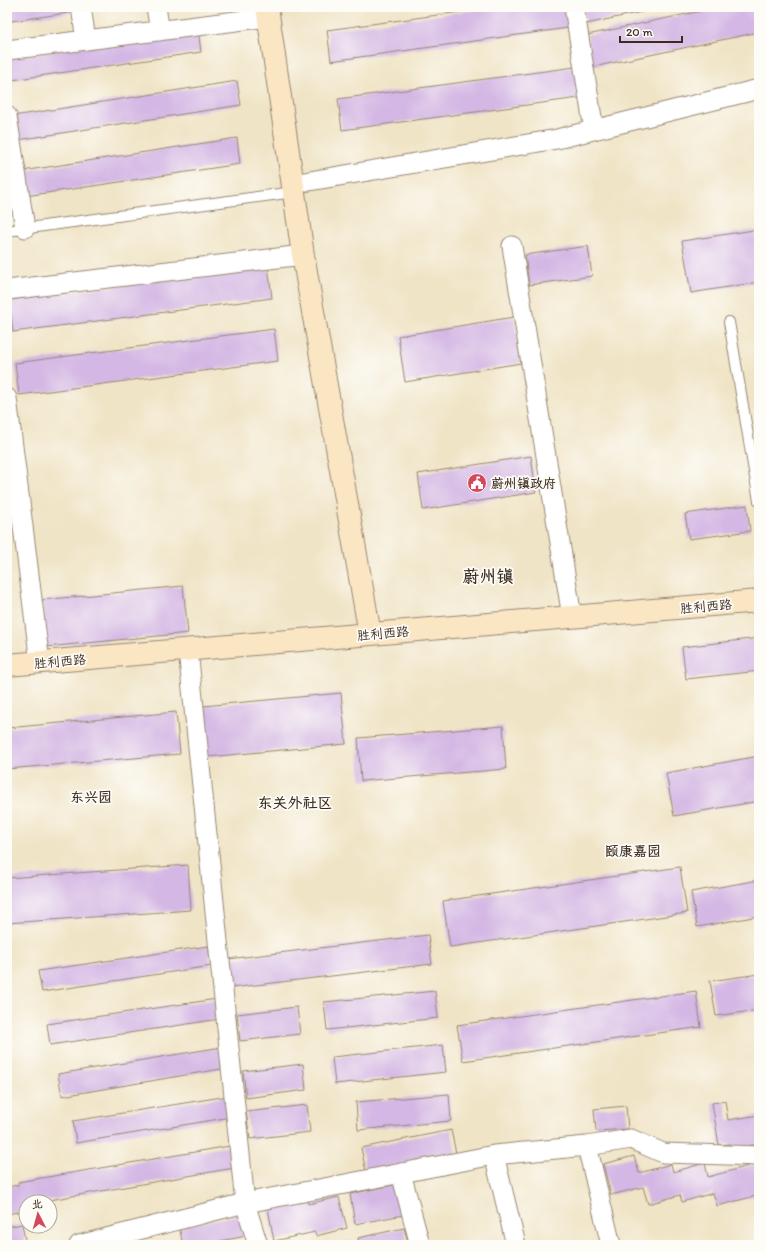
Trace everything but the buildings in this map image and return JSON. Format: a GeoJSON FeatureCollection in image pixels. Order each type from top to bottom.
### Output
{"type":"FeatureCollection","features":[{"type":"Feature","properties":{"kind":"main road"},"geometry":{"type":"LineString","coordinates":[[267,12],[303,255],[370,634]]}},
{"type":"Feature","properties":{"kind":"main road","name":"胜利西路"},"geometry":{"type":"LineString","coordinates":[[7,665],[759,601]]}},
{"type":"Feature","properties":{"kind":"street"},"geometry":{"type":"LineString","coordinates":[[81,7],[86,40]]}},
{"type":"Feature","properties":{"kind":"street"},"geometry":{"type":"LineString","coordinates":[[156,7],[160,31]]}},
{"type":"Feature","properties":{"kind":"street"},"geometry":{"type":"LineString","coordinates":[[574,7],[594,130]]}},
{"type":"Feature","properties":{"kind":"street"},"geometry":{"type":"LineString","coordinates":[[7,48],[160,31],[267,12]]}},
{"type":"Feature","properties":{"kind":"street"},"geometry":{"type":"LineString","coordinates":[[293,188],[557,139],[759,89]]}},
{"type":"Feature","properties":{"kind":"street"},"geometry":{"type":"LineString","coordinates":[[7,116],[26,228]]}},
{"type":"Feature","properties":{"kind":"street"},"geometry":{"type":"LineString","coordinates":[[512,246],[572,617]]}},
{"type":"Feature","properties":{"kind":"street"},"geometry":{"type":"LineString","coordinates":[[7,290],[303,255]]}},
{"type":"Feature","properties":{"kind":"street"},"geometry":{"type":"LineString","coordinates":[[7,398],[40,662]]}},
{"type":"Feature","properties":{"kind":"street"},"geometry":{"type":"LineString","coordinates":[[188,650],[246,1203],[258,1245]]}},
{"type":"Feature","properties":{"kind":"street"},"geometry":{"type":"LineString","coordinates":[[79,1245],[246,1203],[494,1155],[587,1146],[631,1139],[663,1153],[759,1156]]}},
{"type":"Feature","properties":{"kind":"street"},"geometry":{"type":"LineString","coordinates":[[587,1146],[612,1245]]}},
{"type":"Feature","properties":{"kind":"street"},"geometry":{"type":"LineString","coordinates":[[494,1155],[516,1245]]}},
{"type":"Feature","properties":{"kind":"street"},"geometry":{"type":"LineString","coordinates":[[402,1173],[420,1245]]}},
{"type":"Feature","properties":{"kind":"lane"},"geometry":{"type":"LineString","coordinates":[[7,231],[293,188]]}},
{"type":"Feature","properties":{"kind":"lane"},"geometry":{"type":"LineString","coordinates":[[729,322],[759,501]]}},
{"type":"Feature","properties":{"kind":"place","name":"蔚州镇政府"},"geometry":{"type":"Point","coordinates":[477,483]}},
{"type":"Feature","properties":{"kind":"district","name":"蔚州镇"},"geometry":{"type":"Point","coordinates":[488,576]}},
{"type":"Feature","properties":{"kind":"district","name":"东兴园"},"geometry":{"type":"Point","coordinates":[91,797]}},
{"type":"Feature","properties":{"kind":"district","name":"东关外社区"},"geometry":{"type":"Point","coordinates":[295,803]}},
{"type":"Feature","properties":{"kind":"district","name":"颐康嘉园"},"geometry":{"type":"Point","coordinates":[633,851]}}]}
